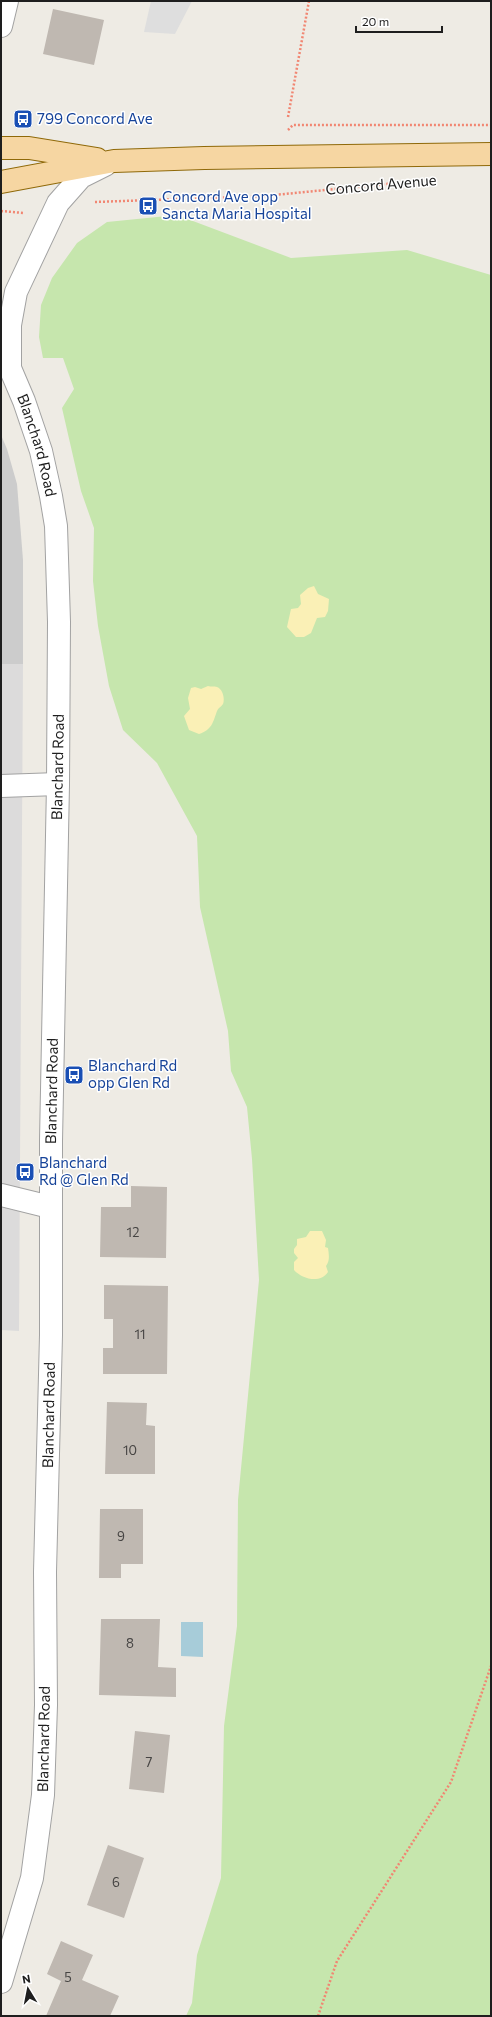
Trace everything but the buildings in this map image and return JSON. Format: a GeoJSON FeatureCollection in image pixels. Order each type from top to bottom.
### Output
{"type":"FeatureCollection","features":[{"type":"Feature","properties":{"kind":"main road","name":"Concord Avenue"},"geometry":{"type":"LineString","coordinates":[[1,148],[29,148],[114,161]]}},
{"type":"Feature","properties":{"kind":"main road","name":"Concord Avenue"},"geometry":{"type":"LineString","coordinates":[[1,182],[114,161],[204,158],[491,154]]}},
{"type":"Feature","properties":{"kind":"street"},"geometry":{"type":"LineString","coordinates":[[1,26],[7,1]]}},
{"type":"Feature","properties":{"kind":"street"},"geometry":{"type":"LineString","coordinates":[[5,357],[16,292],[58,203],[81,177],[114,161]]}},
{"type":"Feature","properties":{"kind":"street","name":"Blanchard Road"},"geometry":{"type":"LineString","coordinates":[[1,1982],[32,1878],[43,1795],[46,1705],[45,1572],[50,1335],[50,1207],[58,784],[59,622],[56,526],[51,496],[41,451],[5,357]]}},
{"type":"Feature","properties":{"kind":"street"},"geometry":{"type":"LineString","coordinates":[[1,786],[58,784]]}},
{"type":"Feature","properties":{"kind":"street"},"geometry":{"type":"LineString","coordinates":[[1,1196],[50,1207]]}},
{"type":"Feature","properties":{"kind":"path"},"geometry":{"type":"LineString","coordinates":[[288,116],[309,1]]}},
{"type":"Feature","properties":{"kind":"path"},"geometry":{"type":"LineString","coordinates":[[293,125],[491,125]]}},
{"type":"Feature","properties":{"kind":"path","name":"Concord Avenue"},"geometry":{"type":"LineString","coordinates":[[58,203],[264,196],[402,183]]}},
{"type":"Feature","properties":{"kind":"path"},"geometry":{"type":"LineString","coordinates":[[14,206],[14,212]]}},
{"type":"Feature","properties":{"kind":"path"},"geometry":{"type":"LineString","coordinates":[[1,211],[26,213]]}},
{"type":"Feature","properties":{"kind":"path"},"geometry":{"type":"LineString","coordinates":[[318,2016],[337,1961],[451,1782],[491,1666]]}},
{"type":"Feature","properties":{"kind":"shaded area"},"geometry":{"type":"Polygon","coordinates":[[[151,1],[192,1],[175,34],[144,32],[151,1]]]}},
{"type":"Feature","properties":{"kind":"shaded area"},"geometry":{"type":"Polygon","coordinates":[[[1,435],[7,449],[17,484],[23,560],[23,664],[1,664],[1,435]]]}},
{"type":"Feature","properties":{"kind":"shaded area"},"geometry":{"type":"Polygon","coordinates":[[[1,664],[23,664],[19,1331],[1,1330],[1,664]]]}},
{"type":"Feature","properties":{"kind":"green space"},"geometry":{"type":"Polygon","coordinates":[[[177,215],[291,258],[407,250],[491,275],[491,2016],[186,2016],[192,2003],[197,1955],[221,1878],[224,1726],[237,1626],[238,1500],[259,1280],[252,1159],[247,1107],[231,1071],[228,1031],[200,907],[197,836],[157,763],[123,730],[109,686],[98,626],[93,581],[94,528],[81,491],[62,408],[74,389],[63,358],[43,358],[39,337],[41,305],[52,278],[77,243],[107,222],[177,215]]]}},
{"type":"Feature","properties":{"kind":"sand"},"geometry":{"type":"Polygon","coordinates":[[[314,586],[318,594],[329,599],[328,611],[325,617],[317,618],[311,633],[304,637],[296,637],[287,627],[291,609],[298,608],[301,604],[300,595],[308,588],[314,586]]]}},
{"type":"Feature","properties":{"kind":"sand"},"geometry":{"type":"Polygon","coordinates":[[[208,686],[217,687],[221,690],[224,697],[224,702],[217,710],[213,722],[209,728],[199,734],[189,730],[184,716],[190,709],[188,698],[191,688],[195,687],[201,689],[208,686]]]}},
{"type":"Feature","properties":{"kind":"sand"},"geometry":{"type":"Polygon","coordinates":[[[310,1231],[322,1231],[326,1240],[325,1247],[328,1248],[329,1253],[329,1260],[326,1266],[328,1272],[325,1276],[316,1279],[306,1278],[294,1270],[294,1262],[298,1258],[294,1253],[294,1249],[297,1245],[297,1239],[306,1237],[310,1231]]]}},
{"type":"Feature","properties":{"kind":"water"},"geometry":{"type":"Polygon","coordinates":[[[181,1622],[203,1622],[203,1657],[181,1656],[181,1622]]]}},
{"type":"Feature","properties":{"kind":"place","name":"799 Concord Ave"},"geometry":{"type":"Point","coordinates":[23,119]}},
{"type":"Feature","properties":{"kind":"place","name":"Concord Ave opp Sancta Maria Hospital"},"geometry":{"type":"Point","coordinates":[148,206]}},
{"type":"Feature","properties":{"kind":"place","name":"Blanchard Rd opp Glen Rd"},"geometry":{"type":"Point","coordinates":[74,1075]}},
{"type":"Feature","properties":{"kind":"place","name":"Blanchard Rd @ Glen Rd"},"geometry":{"type":"Point","coordinates":[25,1172]}}]}
